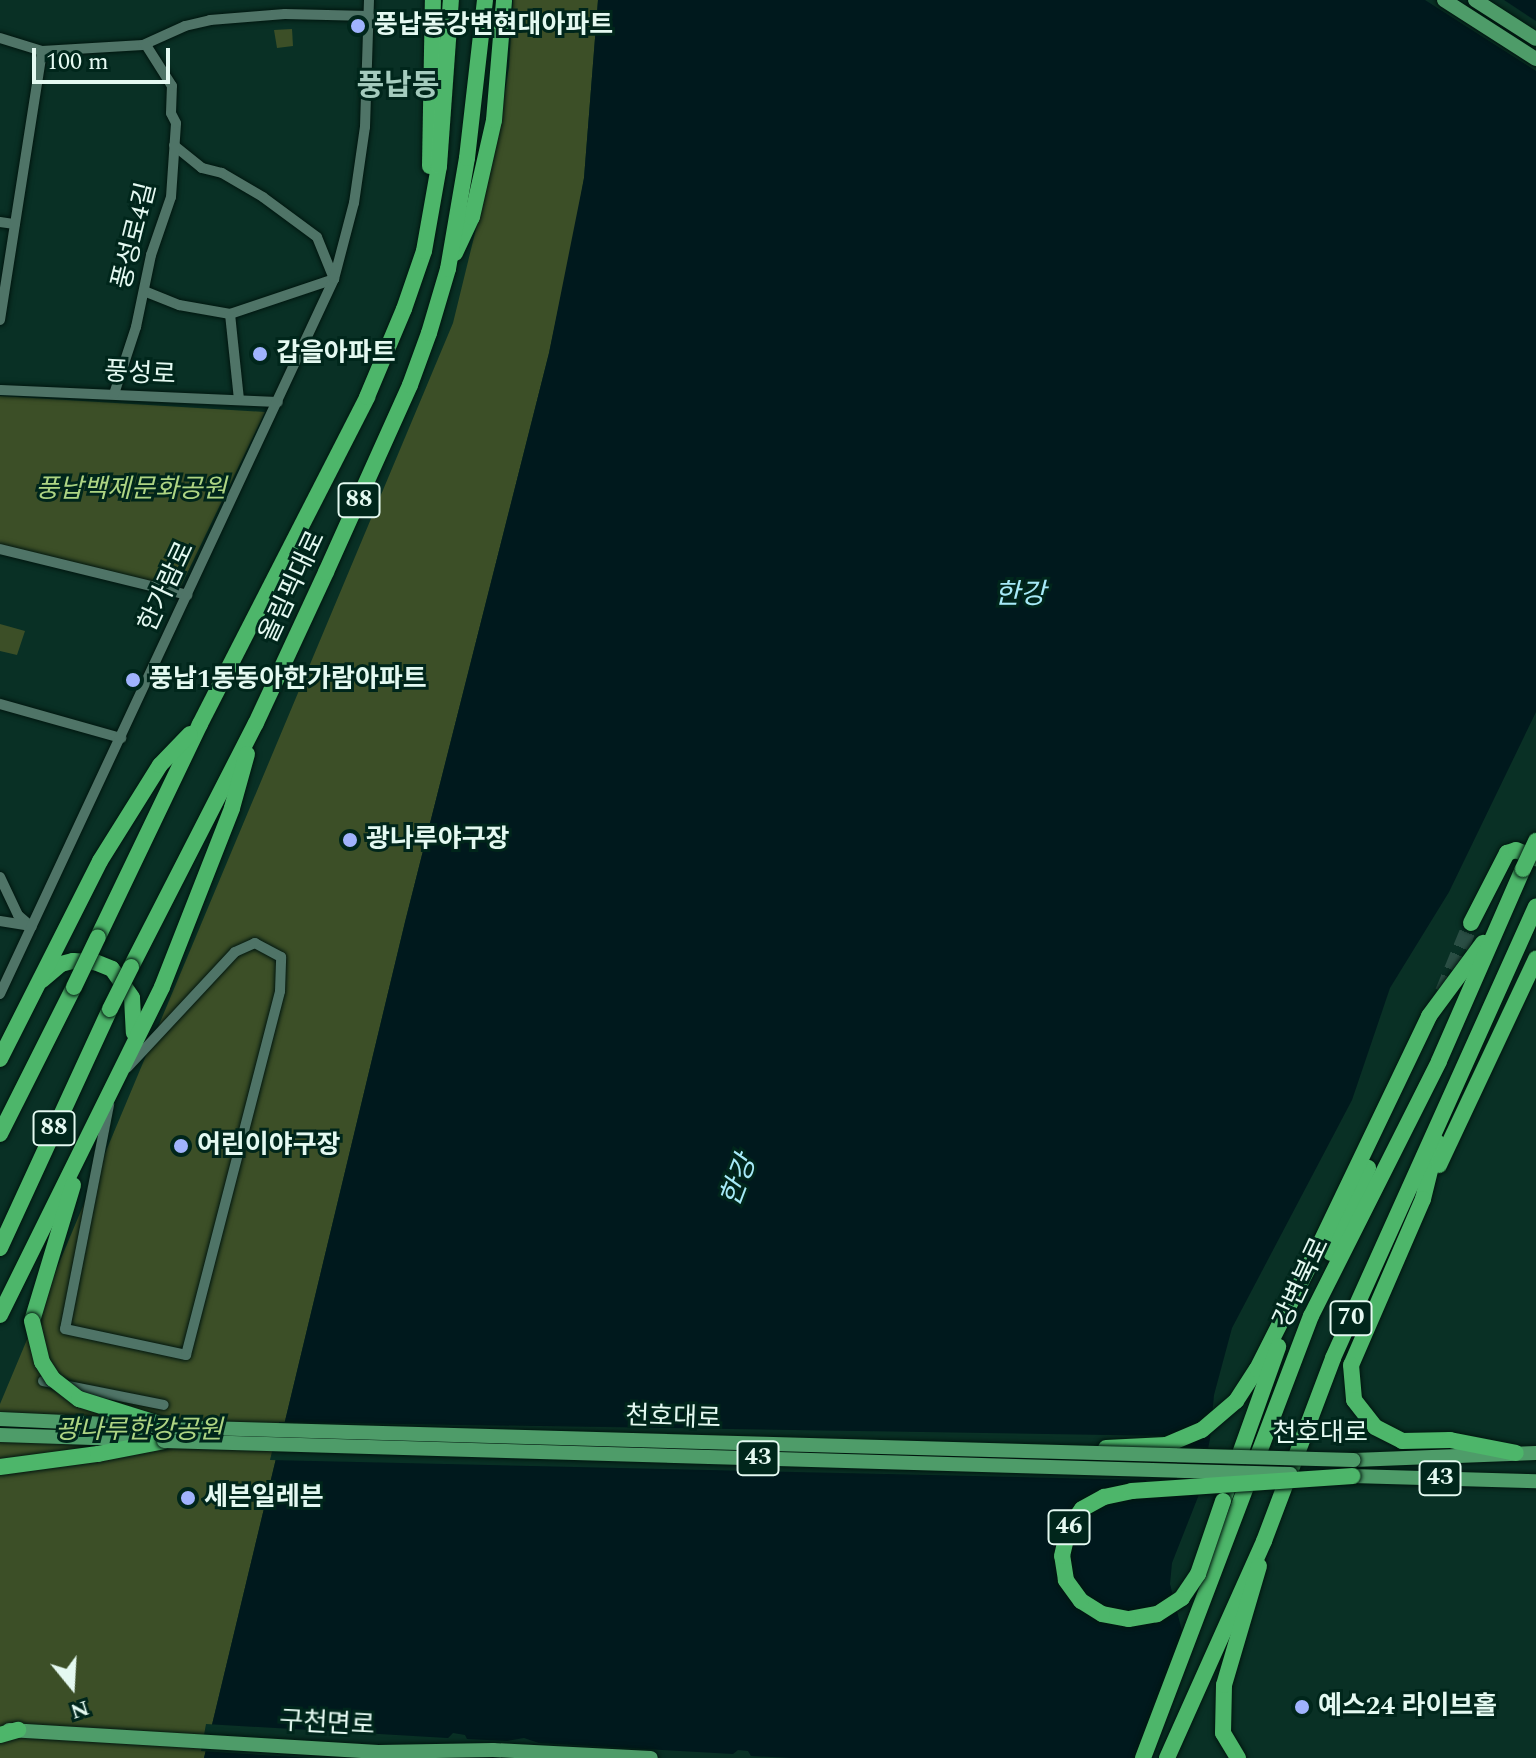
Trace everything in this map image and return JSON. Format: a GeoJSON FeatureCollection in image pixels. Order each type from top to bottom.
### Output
{"type":"FeatureCollection","features":[{"type":"Feature","properties":{"kind":"highway"},"geometry":{"type":"LineString","coordinates":[[430,221],[433,0]]}},
{"type":"Feature","properties":{"kind":"highway","name":"올림픽대로"},"geometry":{"type":"LineString","coordinates":[[0,1134],[200,724],[367,397],[415,278],[430,221],[445,122],[451,0]]}},
{"type":"Feature","properties":{"kind":"highway","name":"올림픽대로"},"geometry":{"type":"LineString","coordinates":[[0,1248],[110,1009],[256,723],[410,385],[448,269],[479,74],[485,0]]}},
{"type":"Feature","properties":{"kind":"highway"},"geometry":{"type":"LineString","coordinates":[[448,269],[472,217],[482,177],[497,91],[504,0]]}},
{"type":"Feature","properties":{"kind":"highway"},"geometry":{"type":"LineString","coordinates":[[0,1315],[42,1226],[81,1157],[132,1042],[162,987],[232,808],[256,723]]}},
{"type":"Feature","properties":{"kind":"highway"},"geometry":{"type":"LineString","coordinates":[[0,1059],[100,861],[160,765],[200,724]]}},
{"type":"Feature","properties":{"kind":"highway","name":"강변북로"},"geometry":{"type":"LineString","coordinates":[[1143,1758],[1311,1316],[1439,1061],[1501,920],[1530,863],[1536,841]]}},
{"type":"Feature","properties":{"kind":"highway"},"geometry":{"type":"LineString","coordinates":[[1471,923],[1507,853],[1516,850],[1530,863]]}},
{"type":"Feature","properties":{"kind":"highway","name":"70"},"geometry":{"type":"LineString","coordinates":[[1167,1758],[1264,1541],[1333,1358],[1536,906]]}},
{"type":"Feature","properties":{"kind":"highway","name":"46"},"geometry":{"type":"LineString","coordinates":[[1353,1468],[1132,1491],[1104,1497],[1082,1509],[1068,1529],[1062,1556],[1066,1580],[1081,1601],[1102,1614],[1128,1619],[1157,1614],[1182,1598],[1198,1574],[1223,1501],[1319,1246],[1429,1016],[1501,920]]}},
{"type":"Feature","properties":{"kind":"highway"},"geometry":{"type":"LineString","coordinates":[[1516,1453],[1450,1440],[1402,1441],[1375,1427],[1354,1400],[1351,1365],[1423,1199],[1536,959]]}},
{"type":"Feature","properties":{"kind":"highway"},"geometry":{"type":"LineString","coordinates":[[27,1002],[42,980],[61,964],[85,961],[104,965],[119,977],[132,998],[135,1011],[132,1042]]}},
{"type":"Feature","properties":{"kind":"highway"},"geometry":{"type":"LineString","coordinates":[[1311,1316],[1321,1277],[1425,1038]]}},
{"type":"Feature","properties":{"kind":"highway"},"geometry":{"type":"LineString","coordinates":[[1423,1199],[1448,1099]]}},
{"type":"Feature","properties":{"kind":"highway"},"geometry":{"type":"LineString","coordinates":[[0,1122],[14,1104]]}},
{"type":"Feature","properties":{"kind":"highway"},"geometry":{"type":"LineString","coordinates":[[81,1157],[32,1321],[42,1362],[53,1379],[79,1399],[167,1434]]}},
{"type":"Feature","properties":{"kind":"highway"},"geometry":{"type":"LineString","coordinates":[[1021,1452],[1166,1445],[1202,1430],[1236,1401],[1319,1246]]}},
{"type":"Feature","properties":{"kind":"highway"},"geometry":{"type":"LineString","coordinates":[[0,1467],[98,1454],[167,1434]]}},
{"type":"Feature","properties":{"kind":"highway"},"geometry":{"type":"LineString","coordinates":[[1238,1758],[1223,1733],[1224,1685],[1254,1592],[1264,1541]]}},
{"type":"Feature","properties":{"kind":"highway"},"geometry":{"type":"LineString","coordinates":[[0,1732],[18,1730]]}},
{"type":"Feature","properties":{"kind":"main road"},"geometry":{"type":"LineString","coordinates":[[1444,0],[1536,59]]}},
{"type":"Feature","properties":{"kind":"main road"},"geometry":{"type":"LineString","coordinates":[[1475,0],[1536,39]]}},
{"type":"Feature","properties":{"kind":"main road","name":"천호대로"},"geometry":{"type":"LineString","coordinates":[[0,1419],[167,1434],[1353,1468],[1536,1453]]}},
{"type":"Feature","properties":{"kind":"main road","name":"천호대로"},"geometry":{"type":"LineString","coordinates":[[0,1435],[167,1434],[1021,1452],[1353,1468],[1533,1482]]}},
{"type":"Feature","properties":{"kind":"main road","name":"구천면로"},"geometry":{"type":"LineString","coordinates":[[18,1730],[378,1752],[493,1750],[651,1758]]}},
{"type":"Feature","properties":{"kind":"street","name":"한가람로"},"geometry":{"type":"LineString","coordinates":[[0,994],[334,279],[354,203],[365,127],[369,0]]}},
{"type":"Feature","properties":{"kind":"street"},"geometry":{"type":"LineString","coordinates":[[0,38],[42,51],[146,45],[185,26],[210,20],[285,14],[369,16]]}},
{"type":"Feature","properties":{"kind":"street","name":"풍성로4길"},"geometry":{"type":"LineString","coordinates":[[114,394],[136,327],[151,255],[171,197],[174,145],[172,86],[146,45]]}},
{"type":"Feature","properties":{"kind":"street"},"geometry":{"type":"LineString","coordinates":[[0,320],[42,51]]}},
{"type":"Feature","properties":{"kind":"street"},"geometry":{"type":"LineString","coordinates":[[144,291],[179,305],[230,314],[334,279],[317,237],[263,197],[222,173],[202,168],[174,145]]}},
{"type":"Feature","properties":{"kind":"street"},"geometry":{"type":"LineString","coordinates":[[0,222],[15,224]]}},
{"type":"Feature","properties":{"kind":"street"},"geometry":{"type":"LineString","coordinates":[[230,314],[239,400]]}},
{"type":"Feature","properties":{"kind":"street","name":"풍성로"},"geometry":{"type":"LineString","coordinates":[[0,390],[278,402]]}},
{"type":"Feature","properties":{"kind":"street"},"geometry":{"type":"LineString","coordinates":[[0,549],[187,595]]}},
{"type":"Feature","properties":{"kind":"street"},"geometry":{"type":"LineString","coordinates":[[0,704],[121,738]]}},
{"type":"Feature","properties":{"kind":"street"},"geometry":{"type":"LineString","coordinates":[[0,877],[18,915],[32,927]]}},
{"type":"Feature","properties":{"kind":"street"},"geometry":{"type":"LineString","coordinates":[[0,921],[32,927]]}},
{"type":"Feature","properties":{"kind":"street"},"geometry":{"type":"LineString","coordinates":[[255,943],[281,957],[280,991],[186,1355],[65,1329],[113,1085],[235,952],[255,943]]}},
{"type":"Feature","properties":{"kind":"street"},"geometry":{"type":"LineString","coordinates":[[43,1381],[164,1405]]}},
{"type":"Feature","properties":{"kind":"green space","name":"광나루한강공원"},"geometry":{"type":"Polygon","coordinates":[[[513,0],[598,0],[584,178],[575,231],[549,353],[405,922],[204,1758],[0,1758],[0,1404],[453,323],[495,151],[509,67],[513,0]]]}},
{"type":"Feature","properties":{"kind":"green space"},"geometry":{"type":"Polygon","coordinates":[[[292,29],[293,46],[277,48],[274,30],[292,29]]]}},
{"type":"Feature","properties":{"kind":"green space","name":"풍납백제문화공원"},"geometry":{"type":"Polygon","coordinates":[[[0,396],[265,412],[179,590],[0,545],[0,396]]]}},
{"type":"Feature","properties":{"kind":"green space"},"geometry":{"type":"Polygon","coordinates":[[[0,624],[25,631],[17,655],[0,651],[0,624]]]}},
{"type":"Feature","properties":{"kind":"water","name":"한강"},"geometry":{"type":"Polygon","coordinates":[[[598,0],[1536,0],[1536,712],[1449,892],[1390,988],[1352,1100],[1232,1328],[1214,1395],[1210,1439],[1198,1497],[1172,1563],[1170,1584],[1182,1631],[1140,1758],[204,1758],[405,922],[549,353],[584,178],[598,0]]]}},
{"type":"Feature","properties":{"kind":"pier"},"geometry":{"type":"Polygon","coordinates":[[[1425,0],[1504,0],[1536,21],[1536,71],[1425,0]]]}},
{"type":"Feature","properties":{"kind":"pier"},"geometry":{"type":"Polygon","coordinates":[[[279,1422],[1171,1436],[1175,1447],[1212,1448],[1202,1493],[1151,1496],[1146,1480],[270,1460],[279,1422]]]}},
{"type":"Feature","properties":{"kind":"pier"},"geometry":{"type":"Polygon","coordinates":[[[206,1724],[448,1738],[453,1733],[465,1735],[467,1739],[507,1741],[524,1738],[539,1743],[733,1754],[738,1750],[748,1751],[751,1756],[792,1758],[309,1758],[201,1751],[206,1724]]]}},
{"type":"Feature","properties":{"kind":"tunnel"},"geometry":{"type":"LineString","coordinates":[[1443,992],[1471,923]]}},
{"type":"Feature","properties":{"kind":"place","name":"풍납동강변현대아파트"},"geometry":{"type":"Point","coordinates":[358,26]}},
{"type":"Feature","properties":{"kind":"place","name":"갑을아파트"},"geometry":{"type":"Point","coordinates":[260,354]}},
{"type":"Feature","properties":{"kind":"place","name":"풍납1동동아한가람아파트"},"geometry":{"type":"Point","coordinates":[133,680]}},
{"type":"Feature","properties":{"kind":"place","name":"광나루야구장"},"geometry":{"type":"Point","coordinates":[350,840]}},
{"type":"Feature","properties":{"kind":"place","name":"어린이야구장"},"geometry":{"type":"Point","coordinates":[181,1146]}},
{"type":"Feature","properties":{"kind":"place","name":"세븐일레븐"},"geometry":{"type":"Point","coordinates":[188,1498]}},
{"type":"Feature","properties":{"kind":"place","name":"예스24 라이브홀"},"geometry":{"type":"Point","coordinates":[1302,1707]}},
{"type":"Feature","properties":{"kind":"district","name":"풍납동"},"geometry":{"type":"Point","coordinates":[398,86]}}]}
